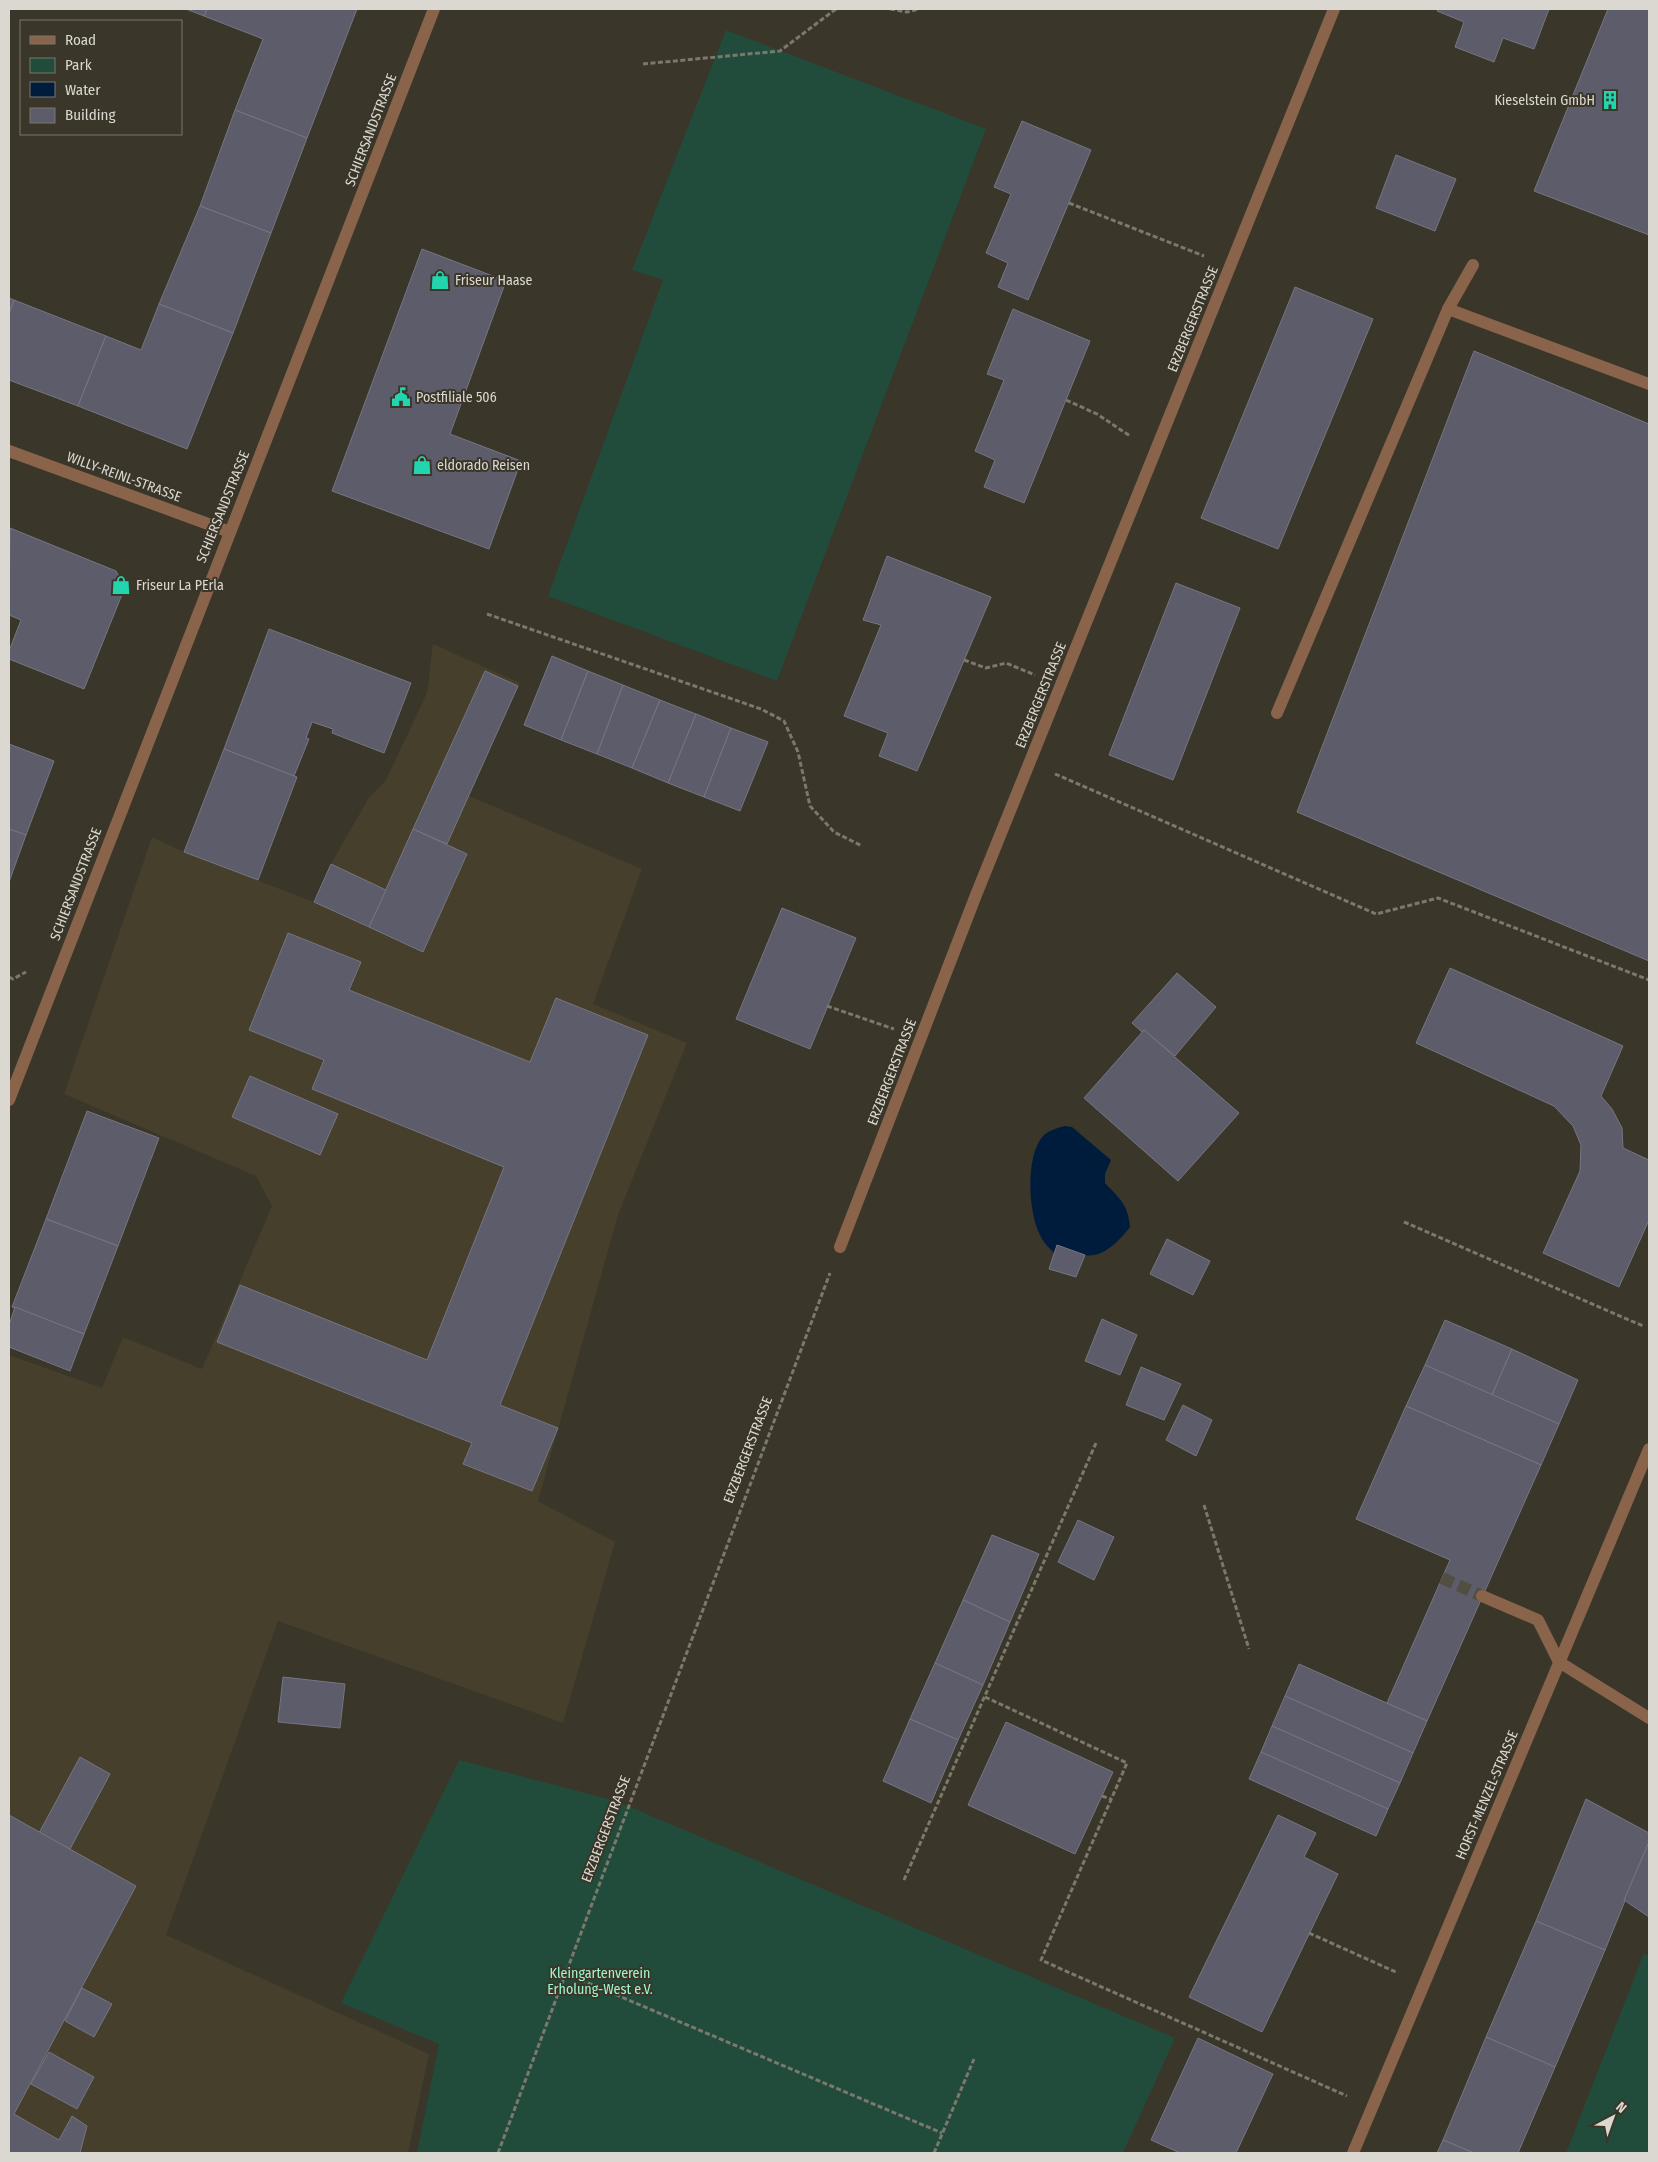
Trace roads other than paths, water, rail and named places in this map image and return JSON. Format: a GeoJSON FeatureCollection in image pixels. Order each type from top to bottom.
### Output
{"type":"FeatureCollection","features":[{"type":"Feature","properties":{"kind":"street","name":"SCHIERSANDSTRASSE"},"geometry":{"type":"LineString","coordinates":[[9,1100],[434,9]]}},
{"type":"Feature","properties":{"kind":"street","name":"ERZBERGERSTRASSE"},"geometry":{"type":"LineString","coordinates":[[840,1247],[1029,763],[1334,9]]}},
{"type":"Feature","properties":{"kind":"street"},"geometry":{"type":"LineString","coordinates":[[1277,713],[1448,308],[1473,265]]}},
{"type":"Feature","properties":{"kind":"street"},"geometry":{"type":"LineString","coordinates":[[1448,308],[1649,384]]}},
{"type":"Feature","properties":{"kind":"street","name":"WILLY-REINL-STRASSE"},"geometry":{"type":"LineString","coordinates":[[9,450],[230,532]]}},
{"type":"Feature","properties":{"kind":"street","name":"HORST-MENZEL-STRASSE"},"geometry":{"type":"LineString","coordinates":[[1352,2153],[1649,1449]]}},
{"type":"Feature","properties":{"kind":"street"},"geometry":{"type":"LineString","coordinates":[[1482,1596],[1538,1620],[1559,1662],[1649,1718]]}},
{"type":"Feature","properties":{"kind":"water"},"geometry":{"type":"Polygon","coordinates":[[[1065,1126],[1072,1127],[1111,1160],[1105,1174],[1105,1183],[1122,1202],[1129,1219],[1130,1227],[1116,1243],[1098,1254],[1084,1255],[1057,1245],[1054,1253],[1043,1240],[1036,1225],[1030,1184],[1034,1155],[1044,1135],[1054,1129],[1065,1126]]]}},
{"type":"Feature","properties":{"kind":"tunnel"},"geometry":{"type":"LineString","coordinates":[[1442,1578],[1482,1596]]}},
{"type":"Feature","properties":{"kind":"place","name":"Kieselstein GmbH"},"geometry":{"type":"Point","coordinates":[1610,100]}},
{"type":"Feature","properties":{"kind":"place","name":"Friseur Haase"},"geometry":{"type":"Point","coordinates":[440,280]}},
{"type":"Feature","properties":{"kind":"place","name":"Postfiliale 506"},"geometry":{"type":"Point","coordinates":[401,397]}},
{"type":"Feature","properties":{"kind":"place","name":"eldorado Reisen"},"geometry":{"type":"Point","coordinates":[422,465]}},
{"type":"Feature","properties":{"kind":"place","name":"Friseur La PErla"},"geometry":{"type":"Point","coordinates":[121,585]}},
{"type":"Feature","properties":{"kind":"park label","name":"Kleingartenverein Erholung-West e.V."},"geometry":{"type":"Point","coordinates":[600,1982]}}]}
